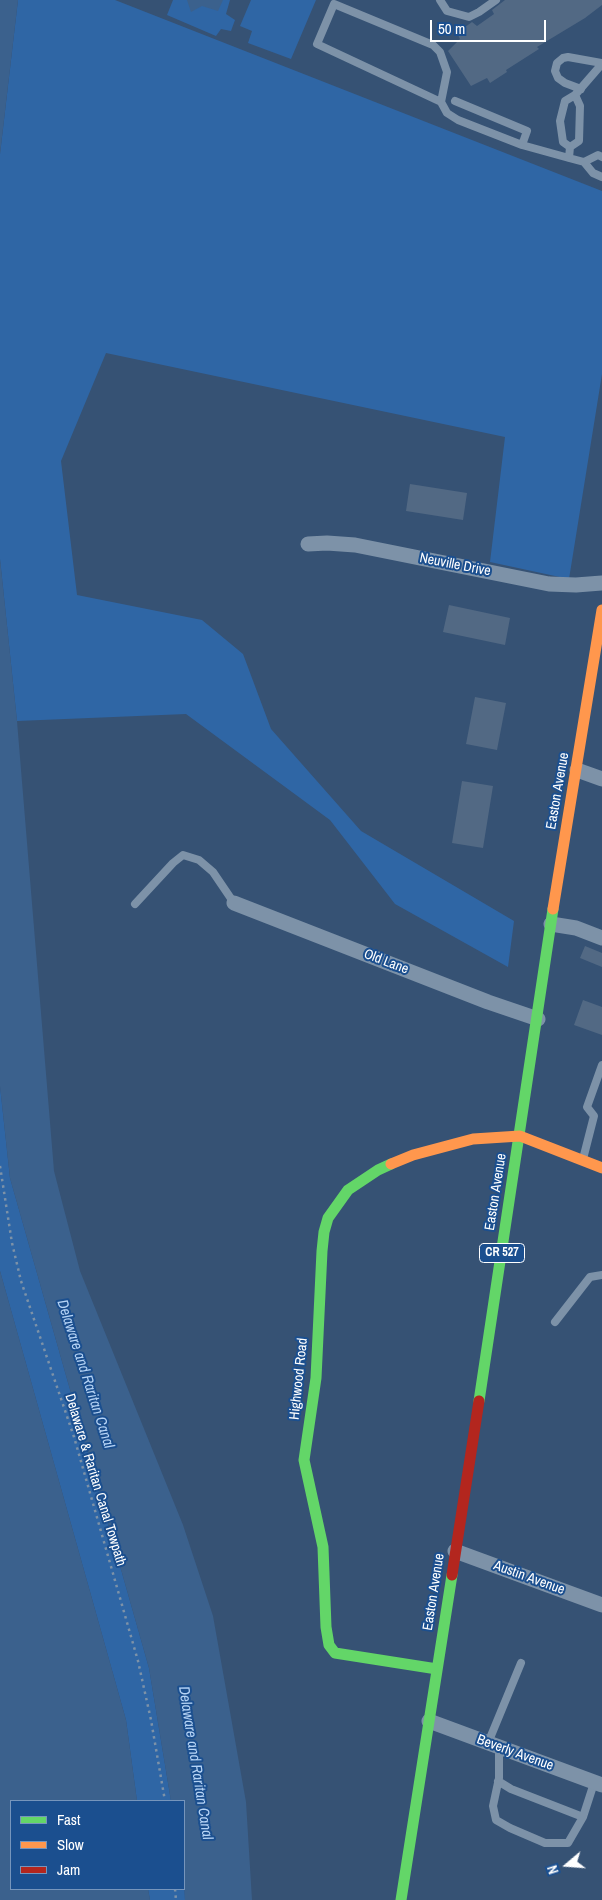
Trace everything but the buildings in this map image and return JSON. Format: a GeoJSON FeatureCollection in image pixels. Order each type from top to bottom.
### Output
{"type":"FeatureCollection","features":[{"type":"Feature","properties":{"kind":"main road","name":"Easton Avenue"},"geometry":{"type":"LineString","coordinates":[[403,1899],[551,924],[599,652],[602,610]]}},
{"type":"Feature","properties":{"kind":"main road"},"geometry":{"type":"LineString","coordinates":[[520,1136],[602,1168]]}},
{"type":"Feature","properties":{"kind":"main road","name":"Highwood Road"},"geometry":{"type":"LineString","coordinates":[[437,1669],[335,1653],[329,1645],[326,1626],[323,1547],[304,1460],[316,1378],[324,1232],[328,1218],[348,1190],[378,1170],[413,1155],[473,1139],[520,1136]]}},
{"type":"Feature","properties":{"kind":"street","name":"Neuville Drive"},"geometry":{"type":"LineString","coordinates":[[308,544],[327,542],[355,546],[549,584],[576,585],[602,583]]}},
{"type":"Feature","properties":{"kind":"street"},"geometry":{"type":"LineString","coordinates":[[577,770],[602,779]]}},
{"type":"Feature","properties":{"kind":"street","name":"Old Lane"},"geometry":{"type":"LineString","coordinates":[[234,903],[488,1002],[538,1019]]}},
{"type":"Feature","properties":{"kind":"street"},"geometry":{"type":"LineString","coordinates":[[551,924],[576,928],[602,938]]}},
{"type":"Feature","properties":{"kind":"street","name":"Austin Avenue"},"geometry":{"type":"LineString","coordinates":[[455,1551],[602,1605]]}},
{"type":"Feature","properties":{"kind":"street","name":"Beverly Avenue"},"geometry":{"type":"LineString","coordinates":[[429,1721],[598,1784]]}},
{"type":"Feature","properties":{"kind":"lane"},"geometry":{"type":"LineString","coordinates":[[440,0],[447,12],[469,17],[496,0]]}},
{"type":"Feature","properties":{"kind":"lane"},"geometry":{"type":"LineString","coordinates":[[441,102],[447,72],[440,52],[433,45],[334,4],[317,44],[441,102],[447,113],[458,120],[522,144],[584,162],[593,173],[602,176]]}},
{"type":"Feature","properties":{"kind":"lane"},"geometry":{"type":"LineString","coordinates":[[570,147],[563,142],[560,121],[564,101],[575,95],[581,89],[602,64],[568,57],[563,58],[557,63],[555,71],[558,78],[564,83],[581,89]]}},
{"type":"Feature","properties":{"kind":"lane"},"geometry":{"type":"LineString","coordinates":[[570,147],[579,141],[580,106],[575,95]]}},
{"type":"Feature","properties":{"kind":"lane"},"geometry":{"type":"LineString","coordinates":[[455,101],[527,131],[522,144]]}},
{"type":"Feature","properties":{"kind":"lane"},"geometry":{"type":"LineString","coordinates":[[569,158],[570,147]]}},
{"type":"Feature","properties":{"kind":"lane"},"geometry":{"type":"LineString","coordinates":[[584,162],[598,155],[602,157]]}},
{"type":"Feature","properties":{"kind":"lane"},"geometry":{"type":"LineString","coordinates":[[135,904],[173,863],[183,855],[199,860],[214,872],[234,903]]}},
{"type":"Feature","properties":{"kind":"lane"},"geometry":{"type":"LineString","coordinates":[[582,1160],[594,1116],[588,1106],[602,1065]]}},
{"type":"Feature","properties":{"kind":"lane"},"geometry":{"type":"LineString","coordinates":[[555,1322],[590,1277],[602,1275]]}},
{"type":"Feature","properties":{"kind":"lane"},"geometry":{"type":"LineString","coordinates":[[520,1662],[493,1745],[498,1780],[493,1806],[496,1820],[545,1843],[568,1843],[583,1817],[598,1784]]}},
{"type":"Feature","properties":{"kind":"lane"},"geometry":{"type":"LineString","coordinates":[[498,1780],[511,1789],[583,1817]]}},
{"type":"Feature","properties":{"kind":"path","name":"Delaware & Raritan Canal Towpath"},"geometry":{"type":"LineString","coordinates":[[0,1166],[12,1243],[21,1281],[74,1437],[138,1661],[151,1720],[165,1800]]}},
{"type":"Feature","properties":{"kind":"shaded area"},"geometry":{"type":"Polygon","coordinates":[[[18,0],[115,0],[602,191],[602,374],[569,579],[490,562],[505,437],[106,353],[61,461],[77,595],[202,620],[243,654],[271,729],[361,831],[514,921],[508,967],[395,904],[330,820],[186,714],[17,721],[0,559],[0,154],[18,0]]]}},
{"type":"Feature","properties":{"kind":"shaded area"},"geometry":{"type":"Polygon","coordinates":[[[173,0],[230,0],[226,14],[235,20],[231,31],[221,29],[216,36],[167,15],[173,0]]]}},
{"type":"Feature","properties":{"kind":"shaded area"},"geometry":{"type":"Polygon","coordinates":[[[251,0],[316,0],[291,59],[248,43],[252,31],[240,26],[251,0]]]}},
{"type":"Feature","properties":{"kind":"shaded area"},"geometry":{"type":"Polygon","coordinates":[[[0,1086],[10,1178],[149,1668],[171,1800],[137,1800],[126,1720],[0,1271],[0,1086]]]}},
{"type":"Feature","properties":{"kind":"shaded area"},"geometry":{"type":"Polygon","coordinates":[[[148,1890],[185,1890],[185,1900],[150,1900],[148,1890]]]}},
{"type":"Feature","properties":{"kind":"water"},"geometry":{"type":"Polygon","coordinates":[[[0,0],[18,0],[0,154],[0,0]]]}},
{"type":"Feature","properties":{"kind":"water"},"geometry":{"type":"Polygon","coordinates":[[[187,0],[223,0],[218,11],[202,6],[191,12],[187,0]]]}},
{"type":"Feature","properties":{"kind":"water","name":"Delaware and Raritan Canal"},"geometry":{"type":"Polygon","coordinates":[[[0,559],[17,721],[54,1171],[80,1271],[183,1525],[213,1616],[246,1802],[252,1900],[185,1900],[185,1800],[171,1800],[149,1668],[10,1178],[0,1086],[0,559]]]}},
{"type":"Feature","properties":{"kind":"water"},"geometry":{"type":"Polygon","coordinates":[[[0,1271],[126,1720],[137,1800],[10,1800],[10,1890],[148,1890],[150,1900],[0,1900],[0,1271]]]}},
{"type":"Feature","properties":{"kind":"traffic: fast"},"geometry":{"type":"LineString","coordinates":[[479,1401],[553,909]]}},
{"type":"Feature","properties":{"kind":"traffic: fast"},"geometry":{"type":"LineString","coordinates":[[391,1164],[378,1170],[348,1190],[328,1218],[322,1251],[316,1378],[304,1460],[323,1547],[326,1627],[329,1645],[335,1653],[437,1669]]}},
{"type":"Feature","properties":{"kind":"traffic: fast"},"geometry":{"type":"LineString","coordinates":[[401,1900],[452,1575]]}},
{"type":"Feature","properties":{"kind":"traffic: slow"},"geometry":{"type":"LineString","coordinates":[[553,909],[602,610]]}},
{"type":"Feature","properties":{"kind":"traffic: slow"},"geometry":{"type":"LineString","coordinates":[[391,1164],[413,1155],[473,1139],[520,1136],[602,1168]]}},
{"type":"Feature","properties":{"kind":"traffic: jam"},"geometry":{"type":"LineString","coordinates":[[452,1575],[479,1401]]}}]}
